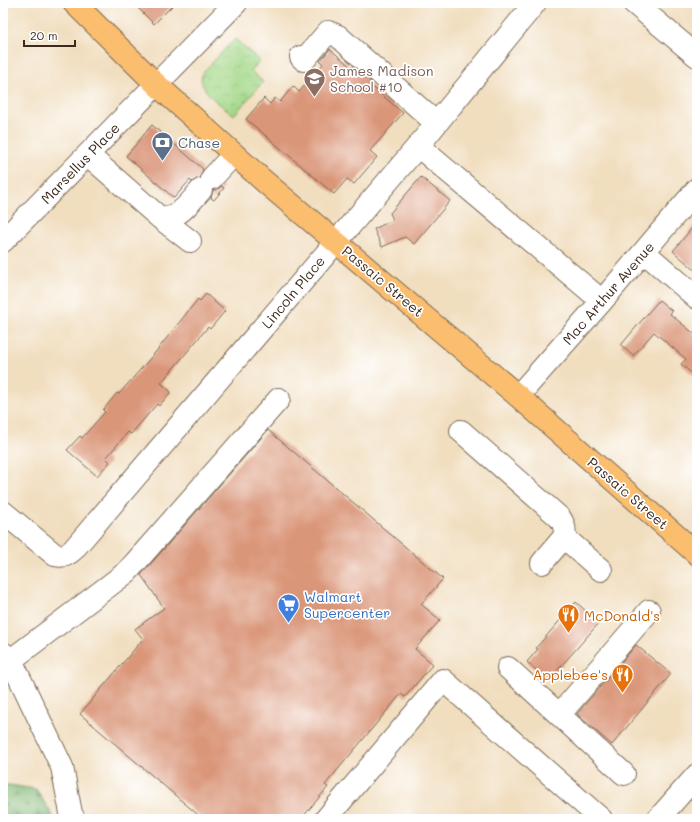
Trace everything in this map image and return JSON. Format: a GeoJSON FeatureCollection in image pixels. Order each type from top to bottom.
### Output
{"type":"FeatureCollection","features":[{"type":"Feature","properties":{"kind":"main road","name":"Passaic Street"},"geometry":{"type":"LineString","coordinates":[[74,3],[156,84],[265,182],[518,396],[697,554]]}},
{"type":"Feature","properties":{"kind":"street","name":"Marsellus Place"},"geometry":{"type":"LineString","coordinates":[[3,241],[236,3]]}},
{"type":"Feature","properties":{"kind":"street","name":"Lincoln Place"},"geometry":{"type":"LineString","coordinates":[[3,512],[55,555],[62,557],[68,555],[74,550],[418,146],[535,3]]}},
{"type":"Feature","properties":{"kind":"street"},"geometry":{"type":"LineString","coordinates":[[634,3],[697,56]]}},
{"type":"Feature","properties":{"kind":"street"},"geometry":{"type":"LineString","coordinates":[[301,57],[304,60],[328,32],[338,36],[436,123]]}},
{"type":"Feature","properties":{"kind":"street"},"geometry":{"type":"LineString","coordinates":[[418,146],[602,302]]}},
{"type":"Feature","properties":{"kind":"street"},"geometry":{"type":"LineString","coordinates":[[159,217],[166,218],[181,212],[234,154]]}},
{"type":"Feature","properties":{"kind":"street"},"geometry":{"type":"LineString","coordinates":[[88,155],[190,242]]}},
{"type":"Feature","properties":{"kind":"street","name":"Mac Arthur Avenue"},"geometry":{"type":"LineString","coordinates":[[518,396],[602,302],[697,189]]}},
{"type":"Feature","properties":{"kind":"street"},"geometry":{"type":"LineString","coordinates":[[644,252],[697,298]]}},
{"type":"Feature","properties":{"kind":"street"},"geometry":{"type":"LineString","coordinates":[[74,819],[71,813],[62,767],[7,656],[127,572],[279,399]]}},
{"type":"Feature","properties":{"kind":"street"},"geometry":{"type":"LineString","coordinates":[[461,431],[564,523],[564,537],[542,563]]}},
{"type":"Feature","properties":{"kind":"street"},"geometry":{"type":"LineString","coordinates":[[564,537],[601,570]]}},
{"type":"Feature","properties":{"kind":"street"},"geometry":{"type":"LineString","coordinates":[[559,715],[649,611]]}},
{"type":"Feature","properties":{"kind":"street"},"geometry":{"type":"LineString","coordinates":[[508,668],[624,774]]}},
{"type":"Feature","properties":{"kind":"street"},"geometry":{"type":"LineString","coordinates":[[326,819],[444,680],[600,819]]}},
{"type":"Feature","properties":{"kind":"street"},"geometry":{"type":"LineString","coordinates":[[658,819],[697,775]]}},
{"type":"Feature","properties":{"kind":"green space"},"geometry":{"type":"Polygon","coordinates":[[[235,39],[260,61],[251,71],[263,82],[234,115],[206,91],[202,85],[201,78],[203,72],[235,39]]]}},
{"type":"Feature","properties":{"kind":"green space"},"geometry":{"type":"Polygon","coordinates":[[[3,784],[36,789],[55,819],[3,819],[3,784]]]}},
{"type":"Feature","properties":{"kind":"building"},"geometry":{"type":"Polygon","coordinates":[[[133,3],[175,3],[154,24],[133,3]]]}},
{"type":"Feature","properties":{"kind":"building"},"geometry":{"type":"Polygon","coordinates":[[[330,49],[352,68],[353,66],[371,82],[369,84],[403,113],[370,151],[377,157],[354,184],[347,179],[334,194],[246,119],[264,98],[270,104],[275,98],[280,102],[293,86],[299,92],[323,64],[320,61],[330,49]]]}},
{"type":"Feature","properties":{"kind":"building","name":"Chase"},"geometry":{"type":"Polygon","coordinates":[[[152,125],[203,169],[200,178],[192,182],[190,180],[174,198],[126,156],[152,125]]]}},
{"type":"Feature","properties":{"kind":"building"},"geometry":{"type":"Polygon","coordinates":[[[421,177],[450,201],[414,244],[405,237],[382,247],[374,229],[393,220],[390,213],[421,177]]]}},
{"type":"Feature","properties":{"kind":"building"},"geometry":{"type":"Polygon","coordinates":[[[222,186],[224,188],[214,200],[211,198],[213,190],[216,190],[222,186]]]}},
{"type":"Feature","properties":{"kind":"building"},"geometry":{"type":"Polygon","coordinates":[[[697,222],[697,272],[673,251],[697,222]]]}},
{"type":"Feature","properties":{"kind":"building"},"geometry":{"type":"Polygon","coordinates":[[[206,294],[225,311],[210,329],[208,327],[161,383],[171,392],[159,406],[157,404],[131,434],[128,432],[106,458],[110,462],[97,476],[67,450],[80,436],[82,438],[105,412],[103,410],[117,393],[119,394],[154,354],[198,299],[200,301],[206,294]]]}},
{"type":"Feature","properties":{"kind":"building"},"geometry":{"type":"Polygon","coordinates":[[[659,300],[672,311],[670,314],[697,336],[697,378],[681,364],[686,359],[654,332],[633,356],[621,345],[659,300]]]}},
{"type":"Feature","properties":{"kind":"building","name":"Walmart Supercenter"},"geometry":{"type":"Polygon","coordinates":[[[268,430],[443,579],[421,604],[440,620],[415,649],[433,664],[405,697],[401,694],[325,785],[328,787],[301,819],[203,819],[80,714],[143,639],[135,629],[164,608],[141,575],[268,430]]]}},
{"type":"Feature","properties":{"kind":"building","name":"McDonald's"},"geometry":{"type":"Polygon","coordinates":[[[576,602],[599,623],[548,681],[527,662],[538,649],[536,648],[576,602]]]}},
{"type":"Feature","properties":{"kind":"building","name":"Applebee's"},"geometry":{"type":"Polygon","coordinates":[[[636,645],[671,674],[612,745],[577,714],[636,645]]]}},
{"type":"Feature","properties":{"kind":"place","name":"James Madison School #10"},"geometry":{"type":"Point","coordinates":[314,98]}},
{"type":"Feature","properties":{"kind":"place","name":"Chase"},"geometry":{"type":"Point","coordinates":[163,162]}},
{"type":"Feature","properties":{"kind":"place","name":"Walmart Supercenter"},"geometry":{"type":"Point","coordinates":[289,624]}},
{"type":"Feature","properties":{"kind":"place","name":"McDonald's"},"geometry":{"type":"Point","coordinates":[568,634]}},
{"type":"Feature","properties":{"kind":"place","name":"Applebee's"},"geometry":{"type":"Point","coordinates":[623,694]}}]}
